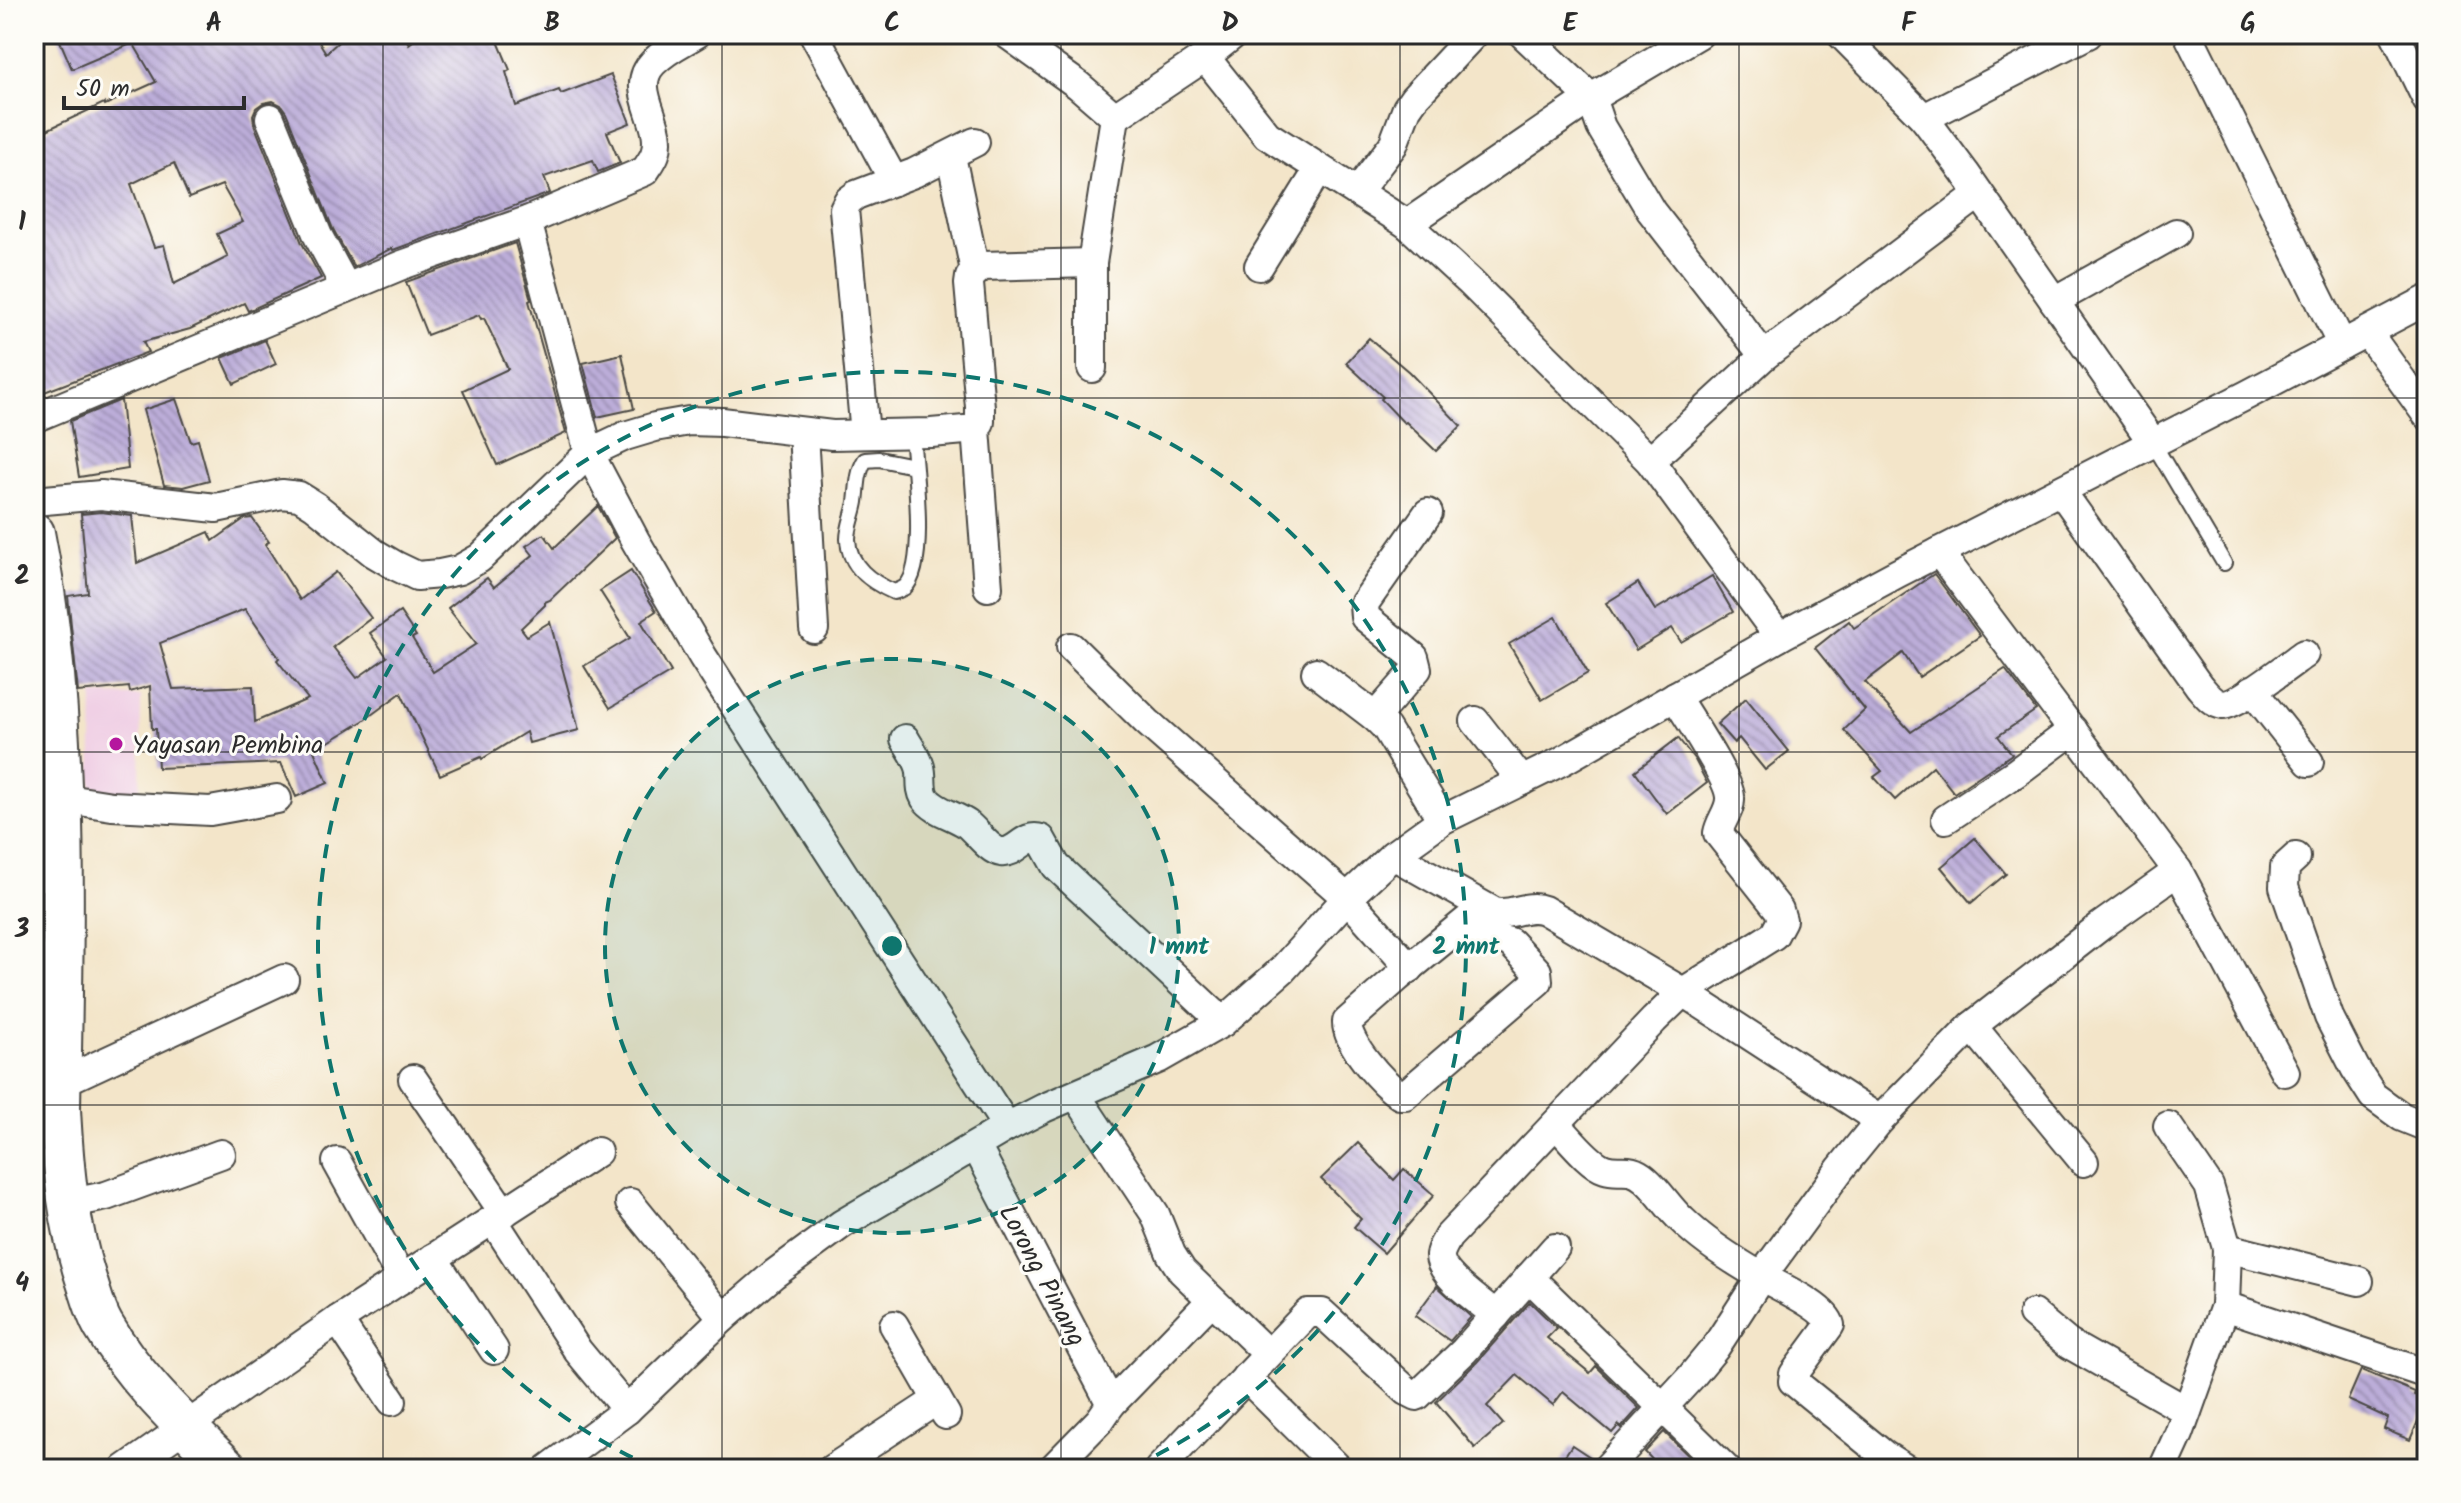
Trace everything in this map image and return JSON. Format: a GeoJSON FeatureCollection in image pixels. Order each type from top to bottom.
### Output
{"type":"FeatureCollection","features":[{"type":"Feature","properties":{"kind":"street"},"geometry":{"type":"LineString","coordinates":[[34,418],[402,265],[527,221],[645,171],[655,153],[656,132],[643,90],[647,72],[669,49],[696,34]]}},
{"type":"Feature","properties":{"kind":"street"},"geometry":{"type":"LineString","coordinates":[[814,34],[894,181]]}},
{"type":"Feature","properties":{"kind":"street"},"geometry":{"type":"LineString","coordinates":[[1007,34],[1078,85],[1115,117]]}},
{"type":"Feature","properties":{"kind":"street"},"geometry":{"type":"LineString","coordinates":[[1092,368],[1092,263],[1115,117],[1234,34]]}},
{"type":"Feature","properties":{"kind":"street"},"geometry":{"type":"LineString","coordinates":[[1357,192],[1393,145],[1414,98],[1474,34]]}},
{"type":"Feature","properties":{"kind":"street"},"geometry":{"type":"LineString","coordinates":[[1523,34],[1591,98],[1601,127],[1651,211],[1764,356]]}},
{"type":"Feature","properties":{"kind":"street"},"geometry":{"type":"LineString","coordinates":[[1407,224],[1591,98],[1699,34]]}},
{"type":"Feature","properties":{"kind":"street"},"geometry":{"type":"LineString","coordinates":[[1841,34],[1924,118],[2153,443]]}},
{"type":"Feature","properties":{"kind":"street"},"geometry":{"type":"LineString","coordinates":[[1924,118],[2088,34]]}},
{"type":"Feature","properties":{"kind":"street"},"geometry":{"type":"LineString","coordinates":[[2188,34],[2342,345]]}},
{"type":"Feature","properties":{"kind":"street"},"geometry":{"type":"LineString","coordinates":[[2395,34],[2427,100]]}},
{"type":"Feature","properties":{"kind":"street"},"geometry":{"type":"LineString","coordinates":[[1205,57],[1267,135],[1407,224],[1471,283],[1650,461],[1779,637]]}},
{"type":"Feature","properties":{"kind":"street"},"geometry":{"type":"LineString","coordinates":[[270,118],[318,236],[346,288]]}},
{"type":"Feature","properties":{"kind":"street"},"geometry":{"type":"LineString","coordinates":[[865,434],[844,209],[848,201],[963,149],[975,271]]}},
{"type":"Feature","properties":{"kind":"street"},"geometry":{"type":"LineString","coordinates":[[1259,266],[1319,169]]}},
{"type":"Feature","properties":{"kind":"street"},"geometry":{"type":"LineString","coordinates":[[1650,461],[1764,356],[1979,194]]}},
{"type":"Feature","properties":{"kind":"street"},"geometry":{"type":"LineString","coordinates":[[527,221],[589,453],[635,540],[707,661],[1007,1127]]}},
{"type":"Feature","properties":{"kind":"street"},"geometry":{"type":"LineString","coordinates":[[2054,301],[2176,233]]}},
{"type":"Feature","properties":{"kind":"street"},"geometry":{"type":"LineString","coordinates":[[988,587],[976,429],[980,422],[980,407],[970,277],[982,266],[1092,263]]}},
{"type":"Feature","properties":{"kind":"street"},"geometry":{"type":"LineString","coordinates":[[548,1469],[627,1410],[723,1318],[774,1274],[842,1224],[1007,1127],[1158,1059],[1223,1022],[1282,970],[1347,898],[1393,855],[1442,820],[1522,781],[1779,637],[1939,552],[2427,300]]}},
{"type":"Feature","properties":{"kind":"street"},"geometry":{"type":"LineString","coordinates":[[2367,332],[2427,415]]}},
{"type":"Feature","properties":{"kind":"street"},"geometry":{"type":"LineString","coordinates":[[34,501],[101,495],[216,508],[282,494],[299,496],[374,553],[417,576],[459,570],[480,558],[589,453],[625,436],[655,427],[689,421],[722,422],[832,435],[976,429]]}},
{"type":"Feature","properties":{"kind":"street"},"geometry":{"type":"LineString","coordinates":[[803,432],[814,629]]}},
{"type":"Feature","properties":{"kind":"street"},"geometry":{"type":"LineString","coordinates":[[2061,491],[2211,699],[2223,705],[2230,703],[2304,654]]}},
{"type":"Feature","properties":{"kind":"street"},"geometry":{"type":"LineString","coordinates":[[1375,717],[1418,665],[1414,657],[1365,617],[1364,604],[1428,513]]}},
{"type":"Feature","properties":{"kind":"street"},"geometry":{"type":"LineString","coordinates":[[34,533],[43,577],[41,623],[52,823],[47,876],[62,984],[52,1104],[74,1242],[102,1322],[122,1355],[146,1385],[228,1469]]}},
{"type":"Feature","properties":{"kind":"street"},"geometry":{"type":"LineString","coordinates":[[1939,552],[2178,871],[2285,1072]]}},
{"type":"Feature","properties":{"kind":"street"},"geometry":{"type":"LineString","coordinates":[[1071,647],[1147,722],[1347,898],[1410,968]]}},
{"type":"Feature","properties":{"kind":"street"},"geometry":{"type":"LineString","coordinates":[[1316,672],[1375,717],[1393,738],[1442,820]]}},
{"type":"Feature","properties":{"kind":"street"},"geometry":{"type":"LineString","coordinates":[[2252,690],[2309,762]]}},
{"type":"Feature","properties":{"kind":"street"},"geometry":{"type":"LineString","coordinates":[[1496,1315],[1445,1271],[1440,1259],[1448,1237],[1683,992],[1774,935],[1782,920],[1779,910],[1718,833],[1730,802],[1730,793],[1675,696]]}},
{"type":"Feature","properties":{"kind":"street"},"geometry":{"type":"LineString","coordinates":[[1475,721],[1522,781]]}},
{"type":"Feature","properties":{"kind":"street"},"geometry":{"type":"LineString","coordinates":[[1946,819],[2073,730]]}},
{"type":"Feature","properties":{"kind":"street"},"geometry":{"type":"LineString","coordinates":[[905,739],[919,764],[921,789],[929,803],[966,824],[1001,852],[1026,839],[1036,836],[1041,839],[1056,866],[1223,1022]]}},
{"type":"Feature","properties":{"kind":"street"},"geometry":{"type":"LineString","coordinates":[[52,823],[112,806],[159,811],[210,811],[277,799]]}},
{"type":"Feature","properties":{"kind":"street"},"geometry":{"type":"LineString","coordinates":[[1393,855],[1494,912],[1511,914],[1527,908],[1544,910],[1683,992],[1880,1120]]}},
{"type":"Feature","properties":{"kind":"street"},"geometry":{"type":"LineString","coordinates":[[2296,857],[2285,867],[2284,887],[2329,1017],[2373,1096],[2402,1117],[2427,1127]]}},
{"type":"Feature","properties":{"kind":"street"},"geometry":{"type":"LineString","coordinates":[[1606,1469],[1715,1348],[1761,1277],[1880,1120],[1972,1026],[2102,925],[2178,871]]}},
{"type":"Feature","properties":{"kind":"street"},"geometry":{"type":"LineString","coordinates":[[1467,922],[1507,940],[1537,971],[1538,981],[1405,1095],[1400,1095],[1372,1068],[1346,1027],[1353,1014],[1410,968],[1467,922]]}},
{"type":"Feature","properties":{"kind":"street"},"geometry":{"type":"LineString","coordinates":[[52,1104],[284,979]]}},
{"type":"Feature","properties":{"kind":"street"},"geometry":{"type":"LineString","coordinates":[[1972,1026],[2084,1162]]}},
{"type":"Feature","properties":{"kind":"street"},"geometry":{"type":"LineString","coordinates":[[413,1079],[578,1351],[627,1410]]}},
{"type":"Feature","properties":{"kind":"street"},"geometry":{"type":"LineString","coordinates":[[1076,1095],[1155,1214],[1171,1254],[1182,1271],[1268,1354]]}},
{"type":"Feature","properties":{"kind":"street"},"geometry":{"type":"LineString","coordinates":[[1556,1124],[1597,1166],[1608,1171],[1626,1169],[1636,1173],[1697,1233],[1829,1320],[1830,1325],[1794,1374],[1793,1381],[1884,1455],[1906,1469]]}},
{"type":"Feature","properties":{"kind":"street"},"geometry":{"type":"LineString","coordinates":[[2163,1469],[2225,1306],[2227,1248],[2209,1186],[2168,1126]]}},
{"type":"Feature","properties":{"kind":"street","name":"Lorong Pinang"},"geometry":{"type":"LineString","coordinates":[[976,1146],[1111,1404]]}},
{"type":"Feature","properties":{"kind":"street"},"geometry":{"type":"LineString","coordinates":[[125,1469],[338,1320],[597,1152]]}},
{"type":"Feature","properties":{"kind":"street"},"geometry":{"type":"LineString","coordinates":[[67,1204],[106,1196],[221,1154]]}},
{"type":"Feature","properties":{"kind":"street"},"geometry":{"type":"LineString","coordinates":[[337,1162],[402,1279]]}},
{"type":"Feature","properties":{"kind":"street"},"geometry":{"type":"LineString","coordinates":[[630,1203],[723,1318]]}},
{"type":"Feature","properties":{"kind":"street"},"geometry":{"type":"LineString","coordinates":[[1178,1463],[1246,1377],[1308,1313],[1322,1313],[1407,1391],[1417,1396],[1464,1351],[1555,1248]]}},
{"type":"Feature","properties":{"kind":"street"},"geometry":{"type":"LineString","coordinates":[[2227,1248],[2359,1281]]}},
{"type":"Feature","properties":{"kind":"street"},"geometry":{"type":"LineString","coordinates":[[433,1258],[494,1350]]}},
{"type":"Feature","properties":{"kind":"street"},"geometry":{"type":"LineString","coordinates":[[1529,1277],[1726,1469]]}},
{"type":"Feature","properties":{"kind":"street"},"geometry":{"type":"LineString","coordinates":[[1057,1468],[1111,1404],[1211,1301]]}},
{"type":"Feature","properties":{"kind":"street"},"geometry":{"type":"LineString","coordinates":[[2225,1306],[2427,1374]]}},
{"type":"Feature","properties":{"kind":"street"},"geometry":{"type":"LineString","coordinates":[[2033,1314],[2069,1344],[2187,1411]]}},
{"type":"Feature","properties":{"kind":"street"},"geometry":{"type":"LineString","coordinates":[[338,1320],[392,1401]]}},
{"type":"Feature","properties":{"kind":"street"},"geometry":{"type":"LineString","coordinates":[[832,1469],[942,1408],[894,1325]]}},
{"type":"Feature","properties":{"kind":"street"},"geometry":{"type":"LineString","coordinates":[[1246,1377],[1339,1469]]}},
{"type":"Feature","properties":{"kind":"lane"},"geometry":{"type":"LineString","coordinates":[[912,434],[919,543],[911,577],[905,588],[894,592],[877,585],[856,567],[848,539],[860,468],[865,460],[879,459],[914,466]]}},
{"type":"Feature","properties":{"kind":"lane"},"geometry":{"type":"LineString","coordinates":[[2153,443],[2224,563]]}},
{"type":"Feature","properties":{"kind":"shaded area","name":"Yayasan Pembina"},"geometry":{"type":"Polygon","coordinates":[[[93,695],[141,696],[140,794],[91,793],[93,695]]]}},
{"type":"Feature","properties":{"kind":"building"},"geometry":{"type":"Polygon","coordinates":[[[57,34],[314,34],[326,53],[347,34],[403,34],[409,44],[422,34],[495,34],[510,70],[506,72],[516,106],[559,90],[561,94],[611,75],[630,123],[607,132],[620,163],[598,172],[593,160],[544,177],[550,193],[392,248],[354,267],[333,229],[286,112],[273,101],[263,103],[253,115],[254,124],[302,243],[321,278],[248,311],[244,303],[190,329],[143,342],[148,352],[34,396],[34,136],[156,82],[133,43],[72,69],[57,34]],[[174,163],[131,184],[154,247],[164,245],[174,284],[228,257],[217,234],[243,222],[222,185],[189,198],[174,163]]]}},
{"type":"Feature","properties":{"kind":"building"},"geometry":{"type":"Polygon","coordinates":[[[515,243],[566,433],[497,465],[463,390],[508,369],[484,318],[481,319],[479,315],[427,335],[406,282],[515,243]]]}},
{"type":"Feature","properties":{"kind":"building"},"geometry":{"type":"Polygon","coordinates":[[[1369,338],[1409,372],[1461,426],[1436,451],[1346,363],[1369,338]]]}},
{"type":"Feature","properties":{"kind":"building"},"geometry":{"type":"Polygon","coordinates":[[[265,340],[276,364],[234,384],[222,358],[265,340]]]}},
{"type":"Feature","properties":{"kind":"building"},"geometry":{"type":"Polygon","coordinates":[[[622,354],[634,409],[597,417],[583,363],[622,354]]]}},
{"type":"Feature","properties":{"kind":"building"},"geometry":{"type":"Polygon","coordinates":[[[176,399],[191,442],[198,440],[209,480],[183,487],[164,485],[143,410],[176,399]]]}},
{"type":"Feature","properties":{"kind":"building"},"geometry":{"type":"Polygon","coordinates":[[[121,400],[128,469],[79,477],[70,421],[121,400]]]}},
{"type":"Feature","properties":{"kind":"building"},"geometry":{"type":"Polygon","coordinates":[[[598,506],[615,538],[521,628],[527,636],[550,622],[579,730],[529,743],[526,732],[482,759],[440,775],[401,693],[314,751],[328,783],[296,797],[281,763],[158,768],[150,686],[130,692],[129,687],[78,692],[68,596],[88,593],[81,514],[101,512],[132,516],[137,563],[209,532],[213,541],[244,519],[252,518],[269,542],[265,544],[300,600],[336,572],[371,618],[333,647],[357,678],[387,657],[370,633],[400,612],[416,636],[412,638],[433,672],[476,644],[448,608],[487,578],[494,587],[533,555],[526,546],[544,534],[554,548],[598,506]],[[245,609],[160,643],[173,689],[253,686],[255,722],[308,699],[277,660],[279,658],[245,609]]]}},
{"type":"Feature","properties":{"kind":"building"},"geometry":{"type":"Polygon","coordinates":[[[631,571],[656,611],[641,621],[671,672],[610,708],[584,666],[630,638],[600,591],[631,571]]]}},
{"type":"Feature","properties":{"kind":"building"},"geometry":{"type":"Polygon","coordinates":[[[1934,574],[1980,636],[1919,677],[1903,653],[1865,682],[1911,732],[2005,669],[2036,710],[1998,736],[2012,754],[1954,793],[1933,766],[1895,800],[1874,777],[1882,771],[1844,730],[1865,710],[1815,648],[1849,621],[1854,628],[1934,574]]]}},
{"type":"Feature","properties":{"kind":"building"},"geometry":{"type":"Polygon","coordinates":[[[1712,576],[1733,612],[1681,642],[1672,628],[1636,650],[1606,603],[1638,583],[1655,610],[1712,576]]]}},
{"type":"Feature","properties":{"kind":"building"},"geometry":{"type":"Polygon","coordinates":[[[1556,617],[1588,673],[1542,700],[1509,644],[1556,617]]]}},
{"type":"Feature","properties":{"kind":"building"},"geometry":{"type":"Polygon","coordinates":[[[1746,698],[1789,751],[1765,770],[1739,738],[1734,743],[1717,724],[1746,698]]]}},
{"type":"Feature","properties":{"kind":"building"},"geometry":{"type":"Polygon","coordinates":[[[1678,738],[1707,783],[1667,814],[1635,771],[1678,738]]]}},
{"type":"Feature","properties":{"kind":"building"},"geometry":{"type":"Polygon","coordinates":[[[1975,838],[2006,874],[1971,903],[1941,867],[1975,838]]]}},
{"type":"Feature","properties":{"kind":"building"},"geometry":{"type":"Polygon","coordinates":[[[1358,1143],[1394,1180],[1404,1169],[1434,1195],[1384,1253],[1354,1227],[1361,1219],[1321,1179],[1358,1143]]]}},
{"type":"Feature","properties":{"kind":"building"},"geometry":{"type":"Polygon","coordinates":[[[1437,1286],[1471,1317],[1450,1341],[1415,1316],[1437,1286]]]}},
{"type":"Feature","properties":{"kind":"building"},"geometry":{"type":"Polygon","coordinates":[[[1530,1302],[1557,1328],[1547,1338],[1590,1373],[1596,1366],[1639,1408],[1621,1428],[1619,1425],[1612,1433],[1563,1392],[1553,1405],[1517,1375],[1487,1406],[1503,1424],[1475,1448],[1436,1402],[1477,1362],[1530,1302]]]}},
{"type":"Feature","properties":{"kind":"building"},"geometry":{"type":"Polygon","coordinates":[[[2361,1370],[2427,1400],[2410,1440],[2384,1429],[2388,1418],[2348,1400],[2361,1370]]]}},
{"type":"Feature","properties":{"kind":"building"},"geometry":{"type":"Polygon","coordinates":[[[1664,1432],[1702,1469],[1661,1469],[1645,1452],[1664,1432]]]}},
{"type":"Feature","properties":{"kind":"building"},"geometry":{"type":"Polygon","coordinates":[[[1572,1445],[1593,1459],[1589,1469],[1556,1469],[1572,1445]]]}},
{"type":"Feature","properties":{"kind":"place","name":"Yayasan Pembina"},"geometry":{"type":"Point","coordinates":[116,744]}}]}
